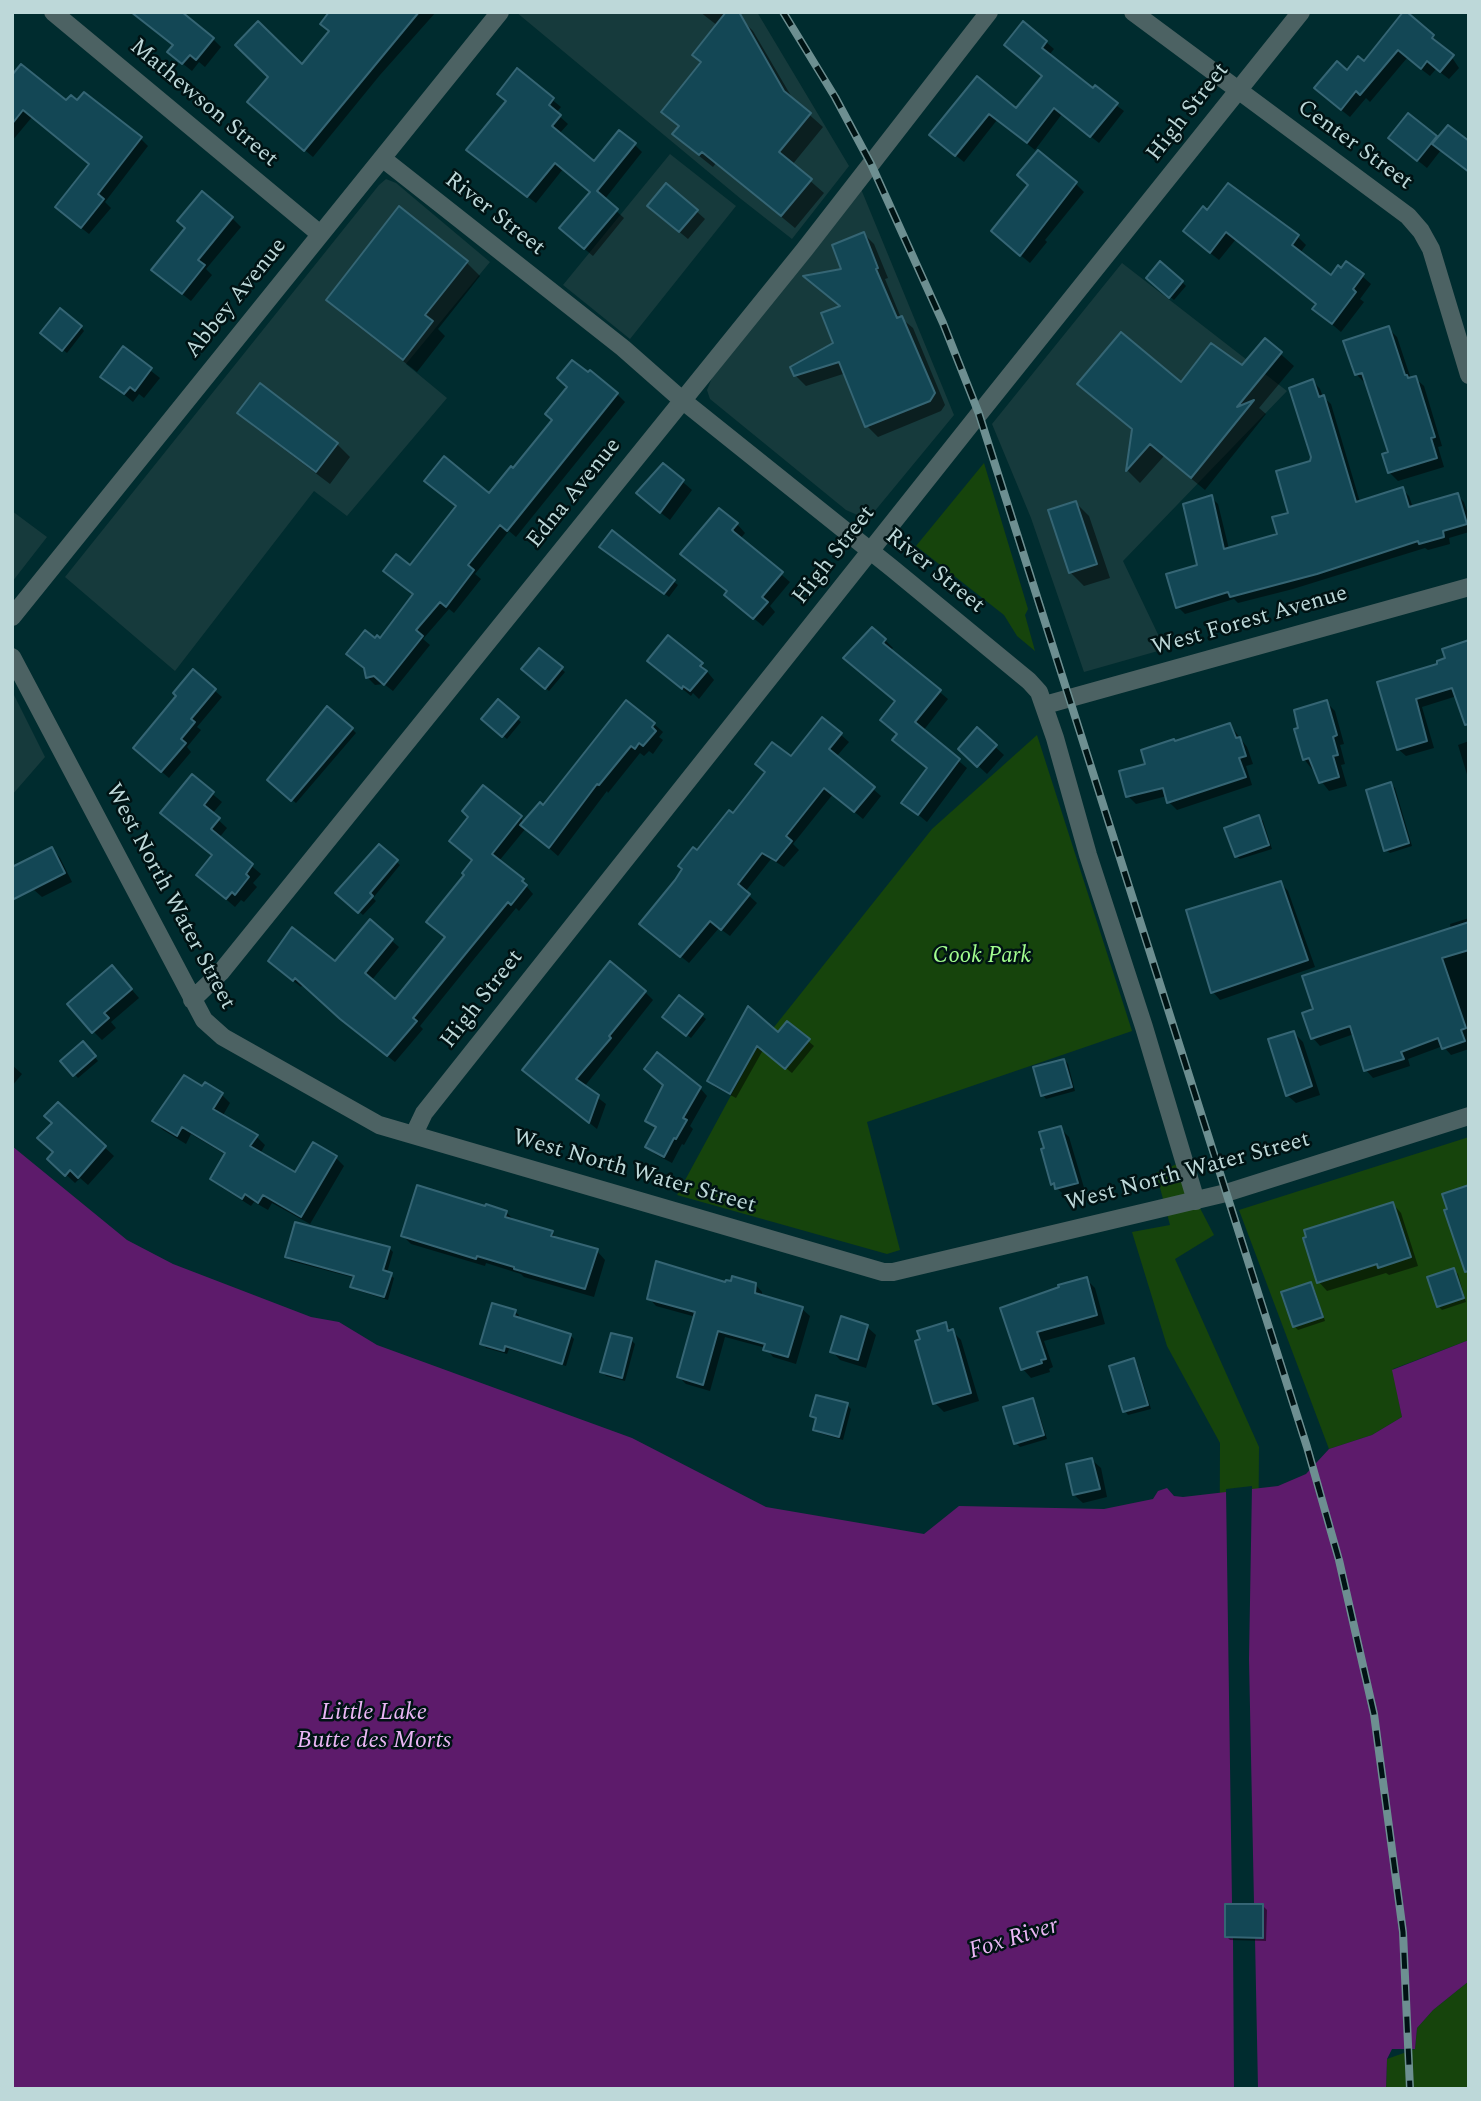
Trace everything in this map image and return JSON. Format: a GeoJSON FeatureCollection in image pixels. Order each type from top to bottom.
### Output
{"type":"FeatureCollection","features":[{"type":"Feature","properties":{"kind":"street","name":"Mathewson Street"},"geometry":{"type":"LineString","coordinates":[[53,12],[320,234]]}},
{"type":"Feature","properties":{"kind":"street","name":"Abbey Avenue"},"geometry":{"type":"LineString","coordinates":[[12,617],[500,12]]}},
{"type":"Feature","properties":{"kind":"street","name":"Edna Avenue"},"geometry":{"type":"LineString","coordinates":[[192,1000],[220,972],[805,248],[989,12]]}},
{"type":"Feature","properties":{"kind":"street","name":"Center Street"},"geometry":{"type":"LineString","coordinates":[[1133,12],[1408,216],[1431,249],[1469,375]]}},
{"type":"Feature","properties":{"kind":"street","name":"High Street"},"geometry":{"type":"LineString","coordinates":[[414,1134],[424,1113],[1301,12]]}},
{"type":"Feature","properties":{"kind":"street","name":"River Street"},"geometry":{"type":"LineString","coordinates":[[382,158],[623,348],[682,400],[1039,692],[1196,1201]]}},
{"type":"Feature","properties":{"kind":"street","name":"West Forest Avenue"},"geometry":{"type":"LineString","coordinates":[[1045,705],[1469,587]]}},
{"type":"Feature","properties":{"kind":"street","name":"West North Water Street"},"geometry":{"type":"LineString","coordinates":[[12,657],[204,1020],[223,1037],[379,1125],[883,1272],[903,1271],[1196,1201],[1469,1116]]}},
{"type":"Feature","properties":{"kind":"shaded area"},"geometry":{"type":"Polygon","coordinates":[[[516,12],[757,12],[849,166],[792,239],[516,12]]]}},
{"type":"Feature","properties":{"kind":"shaded area"},"geometry":{"type":"Polygon","coordinates":[[[670,154],[736,206],[630,339],[563,285],[670,154]]]}},
{"type":"Feature","properties":{"kind":"shaded area"},"geometry":{"type":"Polygon","coordinates":[[[386,179],[396,183],[490,262],[406,364],[447,398],[347,516],[314,491],[175,671],[65,577],[386,179]]]}},
{"type":"Feature","properties":{"kind":"shaded area"},"geometry":{"type":"Polygon","coordinates":[[[861,189],[954,415],[874,512],[862,517],[846,510],[710,399],[707,390],[712,378],[861,189]]]}},
{"type":"Feature","properties":{"kind":"shaded area"},"geometry":{"type":"Polygon","coordinates":[[[1122,263],[1287,391],[1123,561],[1165,649],[1084,672],[1031,518],[992,424],[1122,263]]]}},
{"type":"Feature","properties":{"kind":"shaded area"},"geometry":{"type":"Polygon","coordinates":[[[12,511],[47,537],[12,582],[12,511]]]}},
{"type":"Feature","properties":{"kind":"shaded area"},"geometry":{"type":"Polygon","coordinates":[[[12,691],[45,757],[12,795],[12,691]]]}},
{"type":"Feature","properties":{"kind":"green space"},"geometry":{"type":"Polygon","coordinates":[[[984,463],[1028,609],[1025,615],[1035,651],[1017,636],[1004,615],[916,546],[984,463]]]}},
{"type":"Feature","properties":{"kind":"green space","name":"Cook Park"},"geometry":{"type":"Polygon","coordinates":[[[1037,735],[1132,1031],[867,1122],[900,1250],[887,1254],[677,1195],[755,1051],[932,829],[1037,735]]]}},
{"type":"Feature","properties":{"kind":"green space"},"geometry":{"type":"Polygon","coordinates":[[[1469,1137],[1469,1340],[1393,1369],[1402,1417],[1372,1435],[1329,1449],[1239,1210],[1469,1137]]]}},
{"type":"Feature","properties":{"kind":"green space"},"geometry":{"type":"Polygon","coordinates":[[[1177,1164],[1214,1235],[1175,1259],[1259,1447],[1254,2089],[1217,2089],[1220,1443],[1167,1346],[1132,1232],[1170,1225],[1156,1173],[1177,1164]]]}},
{"type":"Feature","properties":{"kind":"green space"},"geometry":{"type":"Polygon","coordinates":[[[1469,1981],[1469,2089],[1386,2089],[1387,2059],[1415,2049],[1417,2028],[1433,2010],[1469,1981]]]}},
{"type":"Feature","properties":{"kind":"water","name":"Little Lake Butte des Morts"},"geometry":{"type":"Polygon","coordinates":[[[12,1146],[127,1240],[173,1264],[311,1317],[339,1322],[377,1345],[632,1438],[766,1507],[924,1534],[959,1506],[1104,1509],[1153,1499],[1158,1491],[1167,1488],[1174,1496],[1183,1497],[1278,1486],[1306,1474],[1329,1449],[1372,1435],[1402,1417],[1392,1370],[1469,1340],[1469,1981],[1433,2010],[1417,2028],[1415,2049],[1392,2049],[1387,2059],[1386,2089],[12,2089],[12,1146]]]}},
{"type":"Feature","properties":{"kind":"pier"},"geometry":{"type":"Polygon","coordinates":[[[1252,1486],[1249,1659],[1254,1903],[1263,1904],[1263,1938],[1255,1938],[1258,2089],[1234,2089],[1233,1938],[1225,1937],[1225,1903],[1232,1903],[1226,1489],[1252,1486]]]}},
{"type":"Feature","properties":{"kind":"building"},"geometry":{"type":"Polygon","coordinates":[[[131,12],[182,12],[214,38],[196,60],[190,55],[182,64],[167,52],[173,45],[131,12]]]}},
{"type":"Feature","properties":{"kind":"building"},"geometry":{"type":"Polygon","coordinates":[[[329,12],[419,12],[304,151],[247,102],[268,77],[235,45],[258,21],[302,64],[329,31],[320,24],[329,12]]]}},
{"type":"Feature","properties":{"kind":"building"},"geometry":{"type":"Polygon","coordinates":[[[726,12],[739,12],[784,91],[811,113],[779,152],[812,179],[781,216],[702,152],[699,155],[672,134],[679,126],[661,112],[701,62],[692,55],[726,12]]]}},
{"type":"Feature","properties":{"kind":"building"},"geometry":{"type":"Polygon","coordinates":[[[1403,12],[1407,12],[1434,35],[1432,38],[1454,55],[1440,72],[1427,61],[1421,69],[1398,50],[1360,95],[1356,91],[1341,110],[1314,88],[1337,61],[1347,70],[1358,56],[1364,61],[1403,12]]]}},
{"type":"Feature","properties":{"kind":"building"},"geometry":{"type":"Polygon","coordinates":[[[1023,21],[1047,41],[1042,48],[1093,88],[1095,85],[1118,103],[1090,137],[1054,108],[1027,143],[989,114],[955,156],[929,135],[977,76],[1016,108],[1042,76],[1004,45],[1023,21]]]}},
{"type":"Feature","properties":{"kind":"building"},"geometry":{"type":"Polygon","coordinates":[[[21,64],[66,100],[71,95],[77,100],[84,92],[142,137],[98,194],[104,199],[81,228],[55,207],[89,164],[23,110],[12,124],[12,75],[21,64]]]}},
{"type":"Feature","properties":{"kind":"building"},"geometry":{"type":"Polygon","coordinates":[[[517,68],[554,98],[549,105],[561,115],[552,126],[594,161],[619,130],[636,143],[597,191],[618,209],[584,249],[559,228],[590,192],[555,163],[527,197],[466,150],[506,101],[497,94],[517,68]]]}},
{"type":"Feature","properties":{"kind":"building"},"geometry":{"type":"Polygon","coordinates":[[[1408,113],[1437,136],[1417,161],[1388,138],[1408,113]]]}},
{"type":"Feature","properties":{"kind":"building"},"geometry":{"type":"Polygon","coordinates":[[[1448,125],[1469,141],[1469,172],[1432,144],[1448,125]]]}},
{"type":"Feature","properties":{"kind":"building"},"geometry":{"type":"Polygon","coordinates":[[[1038,150],[1077,182],[1020,256],[991,231],[1028,185],[1017,175],[1038,150]]]}},
{"type":"Feature","properties":{"kind":"building"},"geometry":{"type":"Polygon","coordinates":[[[666,183],[698,210],[679,232],[647,206],[666,183]]]}},
{"type":"Feature","properties":{"kind":"building"},"geometry":{"type":"Polygon","coordinates":[[[1228,183],[1299,235],[1292,245],[1331,275],[1338,265],[1341,268],[1346,261],[1364,274],[1353,289],[1356,292],[1332,324],[1312,309],[1316,304],[1226,232],[1210,253],[1183,231],[1203,206],[1207,210],[1228,183]]]}},
{"type":"Feature","properties":{"kind":"building"},"geometry":{"type":"Polygon","coordinates":[[[202,191],[233,217],[198,260],[205,265],[182,294],[151,270],[185,228],[177,221],[202,191]]]}},
{"type":"Feature","properties":{"kind":"building"},"geometry":{"type":"Polygon","coordinates":[[[399,206],[468,261],[425,315],[433,321],[403,360],[326,300],[399,206]]]}},
{"type":"Feature","properties":{"kind":"building"},"geometry":{"type":"Polygon","coordinates":[[[864,232],[897,318],[902,316],[935,393],[930,401],[865,427],[839,362],[794,376],[790,367],[833,343],[821,313],[840,306],[803,276],[841,269],[832,245],[864,232]]]}},
{"type":"Feature","properties":{"kind":"building"},"geometry":{"type":"Polygon","coordinates":[[[1160,261],[1183,281],[1169,298],[1146,278],[1160,261]]]}},
{"type":"Feature","properties":{"kind":"building"},"geometry":{"type":"Polygon","coordinates":[[[60,308],[82,326],[62,351],[40,333],[60,308]]]}},
{"type":"Feature","properties":{"kind":"building"},"geometry":{"type":"Polygon","coordinates":[[[1389,326],[1405,375],[1408,378],[1416,376],[1435,437],[1431,438],[1437,458],[1388,473],[1382,454],[1388,452],[1362,373],[1355,375],[1343,341],[1389,326]]]}},
{"type":"Feature","properties":{"kind":"building"},"geometry":{"type":"Polygon","coordinates":[[[1121,332],[1181,382],[1211,343],[1242,365],[1265,338],[1282,352],[1237,407],[1254,400],[1191,478],[1150,444],[1126,471],[1132,429],[1077,384],[1121,332]]]}},
{"type":"Feature","properties":{"kind":"building"},"geometry":{"type":"Polygon","coordinates":[[[123,346],[152,368],[135,391],[130,387],[124,394],[100,377],[123,346]]]}},
{"type":"Feature","properties":{"kind":"building"},"geometry":{"type":"Polygon","coordinates":[[[572,360],[588,372],[590,370],[618,393],[507,531],[500,525],[468,565],[474,570],[446,607],[440,602],[416,630],[423,636],[384,685],[374,676],[366,678],[364,668],[346,654],[365,630],[375,638],[377,635],[380,638],[413,594],[383,571],[396,554],[410,565],[456,506],[424,481],[444,456],[489,493],[552,420],[545,414],[567,387],[557,378],[572,360]]]}},
{"type":"Feature","properties":{"kind":"building"},"geometry":{"type":"Polygon","coordinates":[[[1313,379],[1319,397],[1324,395],[1356,502],[1403,487],[1409,507],[1458,493],[1467,524],[1443,531],[1444,537],[1419,544],[1418,541],[1317,574],[1230,597],[1228,592],[1176,608],[1166,574],[1197,565],[1183,504],[1212,495],[1224,549],[1277,534],[1272,517],[1288,513],[1276,471],[1310,461],[1311,457],[1289,388],[1313,379]]]}},
{"type":"Feature","properties":{"kind":"building"},"geometry":{"type":"Polygon","coordinates":[[[260,383],[338,443],[316,472],[237,413],[260,383]]]}},
{"type":"Feature","properties":{"kind":"building"},"geometry":{"type":"Polygon","coordinates":[[[663,463],[684,480],[660,513],[636,493],[663,463]]]}},
{"type":"Feature","properties":{"kind":"building"},"geometry":{"type":"Polygon","coordinates":[[[1076,501],[1097,564],[1069,573],[1048,510],[1076,501]]]}},
{"type":"Feature","properties":{"kind":"building"},"geometry":{"type":"Polygon","coordinates":[[[719,508],[738,523],[732,530],[734,532],[783,572],[762,597],[768,602],[753,619],[724,595],[727,591],[680,554],[719,508]]]}},
{"type":"Feature","properties":{"kind":"building"},"geometry":{"type":"Polygon","coordinates":[[[612,530],[675,580],[664,594],[599,547],[612,530]]]}},
{"type":"Feature","properties":{"kind":"building"},"geometry":{"type":"Polygon","coordinates":[[[872,627],[886,639],[883,643],[941,690],[915,722],[960,759],[918,815],[901,803],[927,768],[892,740],[897,734],[880,720],[895,701],[843,658],[872,627]]]}},
{"type":"Feature","properties":{"kind":"building"},"geometry":{"type":"Polygon","coordinates":[[[668,635],[703,663],[700,666],[707,671],[690,691],[683,686],[682,689],[647,661],[668,635]]]}},
{"type":"Feature","properties":{"kind":"building"},"geometry":{"type":"Polygon","coordinates":[[[1469,640],[1469,724],[1465,725],[1452,688],[1416,699],[1427,741],[1397,750],[1377,682],[1437,664],[1437,661],[1445,658],[1442,649],[1469,640]]]}},
{"type":"Feature","properties":{"kind":"building"},"geometry":{"type":"Polygon","coordinates":[[[539,648],[563,667],[545,689],[521,669],[539,648]]]}},
{"type":"Feature","properties":{"kind":"building"},"geometry":{"type":"Polygon","coordinates":[[[193,669],[216,689],[191,719],[195,722],[181,739],[186,743],[161,772],[133,748],[176,696],[173,693],[193,669]]]}},
{"type":"Feature","properties":{"kind":"building"},"geometry":{"type":"Polygon","coordinates":[[[498,699],[519,717],[502,737],[481,719],[498,699]]]}},
{"type":"Feature","properties":{"kind":"building"},"geometry":{"type":"Polygon","coordinates":[[[626,700],[655,723],[652,727],[656,731],[643,746],[639,743],[635,749],[631,746],[599,785],[597,784],[549,848],[520,825],[540,802],[543,805],[626,700]]]}},
{"type":"Feature","properties":{"kind":"building"},"geometry":{"type":"Polygon","coordinates":[[[1327,700],[1337,735],[1333,737],[1338,755],[1333,756],[1339,777],[1319,783],[1309,758],[1303,760],[1294,729],[1298,728],[1294,710],[1327,700]]]}},
{"type":"Feature","properties":{"kind":"building"},"geometry":{"type":"Polygon","coordinates":[[[327,706],[353,728],[291,801],[267,780],[327,706]]]}},
{"type":"Feature","properties":{"kind":"building"},"geometry":{"type":"Polygon","coordinates":[[[822,717],[842,733],[829,749],[875,787],[854,812],[824,788],[786,836],[792,841],[776,861],[762,853],[738,884],[750,894],[721,930],[710,921],[680,957],[639,924],[675,880],[682,869],[678,866],[693,847],[697,850],[729,810],[733,813],[765,772],[755,764],[772,742],[791,756],[822,717]]]}},
{"type":"Feature","properties":{"kind":"building"},"geometry":{"type":"Polygon","coordinates":[[[1230,723],[1236,738],[1240,737],[1246,756],[1239,758],[1246,777],[1167,803],[1163,788],[1126,797],[1119,771],[1145,764],[1141,750],[1230,723]]]}},
{"type":"Feature","properties":{"kind":"building"},"geometry":{"type":"Polygon","coordinates":[[[977,727],[997,745],[977,767],[958,749],[977,727]]]}},
{"type":"Feature","properties":{"kind":"building"},"geometry":{"type":"Polygon","coordinates":[[[192,774],[214,792],[204,805],[220,818],[211,829],[253,864],[246,874],[249,877],[235,895],[232,892],[226,899],[196,875],[212,855],[160,813],[192,774]]]}},
{"type":"Feature","properties":{"kind":"building"},"geometry":{"type":"Polygon","coordinates":[[[1391,782],[1409,843],[1384,851],[1366,790],[1391,782]]]}},
{"type":"Feature","properties":{"kind":"building"},"geometry":{"type":"Polygon","coordinates":[[[483,785],[522,816],[492,854],[524,879],[522,881],[527,885],[511,905],[508,902],[467,952],[413,1018],[417,1021],[387,1056],[340,1019],[295,978],[293,981],[268,961],[292,927],[335,961],[370,919],[393,939],[365,973],[395,999],[445,937],[426,922],[464,875],[462,873],[472,860],[449,841],[468,817],[462,811],[483,785]]]}},
{"type":"Feature","properties":{"kind":"building"},"geometry":{"type":"Polygon","coordinates":[[[1259,815],[1269,845],[1235,857],[1224,828],[1259,815]]]}},
{"type":"Feature","properties":{"kind":"building"},"geometry":{"type":"Polygon","coordinates":[[[379,844],[398,860],[370,893],[373,896],[358,913],[335,893],[379,844]]]}},
{"type":"Feature","properties":{"kind":"building"},"geometry":{"type":"Polygon","coordinates":[[[52,847],[65,873],[12,900],[12,867],[52,847]]]}},
{"type":"Feature","properties":{"kind":"building"},"geometry":{"type":"Polygon","coordinates":[[[1281,881],[1308,960],[1211,993],[1186,910],[1281,881]]]}},
{"type":"Feature","properties":{"kind":"building"},"geometry":{"type":"Polygon","coordinates":[[[1469,922],[1469,950],[1442,958],[1466,1028],[1461,1030],[1465,1041],[1442,1049],[1438,1038],[1401,1052],[1404,1059],[1364,1071],[1350,1026],[1311,1039],[1302,1013],[1313,1009],[1302,976],[1469,922]]]}},
{"type":"Feature","properties":{"kind":"building"},"geometry":{"type":"Polygon","coordinates":[[[610,961],[646,991],[576,1079],[599,1095],[589,1123],[522,1070],[610,961]]]}},
{"type":"Feature","properties":{"kind":"building"},"geometry":{"type":"Polygon","coordinates":[[[112,965],[132,989],[104,1013],[109,1018],[92,1033],[67,1004],[112,965]]]}},
{"type":"Feature","properties":{"kind":"building"},"geometry":{"type":"Polygon","coordinates":[[[679,995],[703,1014],[686,1036],[662,1017],[679,995]]]}},
{"type":"Feature","properties":{"kind":"building"},"geometry":{"type":"Polygon","coordinates":[[[748,1006],[778,1032],[787,1021],[810,1039],[785,1069],[757,1046],[730,1094],[707,1081],[748,1006]]]}},
{"type":"Feature","properties":{"kind":"building"},"geometry":{"type":"Polygon","coordinates":[[[1294,1031],[1312,1086],[1286,1096],[1268,1039],[1294,1031]]]}},
{"type":"Feature","properties":{"kind":"building"},"geometry":{"type":"Polygon","coordinates":[[[83,1041],[96,1056],[73,1076],[60,1061],[83,1041]]]}},
{"type":"Feature","properties":{"kind":"building"},"geometry":{"type":"Polygon","coordinates":[[[657,1052],[701,1087],[683,1118],[687,1120],[664,1157],[645,1147],[656,1127],[645,1121],[663,1085],[644,1069],[657,1052]]]}},
{"type":"Feature","properties":{"kind":"building"},"geometry":{"type":"Polygon","coordinates":[[[1064,1059],[1072,1087],[1041,1096],[1033,1067],[1064,1059]]]}},
{"type":"Feature","properties":{"kind":"building"},"geometry":{"type":"Polygon","coordinates":[[[184,1075],[202,1086],[205,1082],[223,1093],[213,1109],[258,1135],[250,1146],[295,1172],[313,1142],[337,1156],[301,1217],[263,1195],[258,1203],[245,1194],[242,1199],[210,1179],[225,1153],[182,1127],[177,1136],[152,1121],[184,1075]]]}},
{"type":"Feature","properties":{"kind":"building"},"geometry":{"type":"Polygon","coordinates":[[[58,1102],[106,1146],[78,1178],[70,1170],[65,1176],[47,1159],[53,1152],[37,1138],[52,1123],[44,1116],[58,1102]]]}},
{"type":"Feature","properties":{"kind":"building"},"geometry":{"type":"Polygon","coordinates":[[[1061,1126],[1078,1183],[1055,1189],[1054,1183],[1051,1185],[1039,1132],[1061,1126]]]}},
{"type":"Feature","properties":{"kind":"building"},"geometry":{"type":"Polygon","coordinates":[[[417,1185],[507,1211],[505,1217],[553,1231],[551,1236],[598,1249],[585,1289],[401,1236],[417,1185]]]}},
{"type":"Feature","properties":{"kind":"building"},"geometry":{"type":"Polygon","coordinates":[[[1469,1185],[1469,1271],[1465,1272],[1444,1210],[1447,1209],[1442,1194],[1469,1185]]]}},
{"type":"Feature","properties":{"kind":"building"},"geometry":{"type":"Polygon","coordinates":[[[1393,1202],[1411,1257],[1378,1268],[1377,1264],[1317,1283],[1303,1238],[1306,1237],[1304,1230],[1393,1202]]]}},
{"type":"Feature","properties":{"kind":"building"},"geometry":{"type":"Polygon","coordinates":[[[295,1222],[390,1247],[383,1270],[392,1273],[384,1297],[350,1287],[354,1276],[285,1257],[295,1222]]]}},
{"type":"Feature","properties":{"kind":"building"},"geometry":{"type":"Polygon","coordinates":[[[656,1261],[725,1282],[731,1281],[732,1276],[756,1283],[755,1293],[803,1307],[788,1357],[763,1350],[765,1344],[718,1331],[703,1385],[677,1377],[695,1312],[647,1299],[656,1261]]]}},
{"type":"Feature","properties":{"kind":"building"},"geometry":{"type":"Polygon","coordinates":[[[1454,1268],[1464,1298],[1437,1307],[1427,1277],[1454,1268]]]}},
{"type":"Feature","properties":{"kind":"building"},"geometry":{"type":"Polygon","coordinates":[[[1087,1277],[1097,1315],[1037,1332],[1046,1359],[1021,1370],[1000,1308],[1059,1287],[1058,1285],[1087,1277]]]}},
{"type":"Feature","properties":{"kind":"building"},"geometry":{"type":"Polygon","coordinates":[[[1311,1282],[1323,1317],[1293,1327],[1281,1292],[1311,1282]]]}},
{"type":"Feature","properties":{"kind":"building"},"geometry":{"type":"Polygon","coordinates":[[[492,1303],[516,1310],[514,1316],[571,1334],[562,1364],[505,1346],[504,1351],[480,1344],[492,1303]]]}},
{"type":"Feature","properties":{"kind":"building"},"geometry":{"type":"Polygon","coordinates":[[[841,1316],[868,1325],[858,1360],[830,1352],[841,1316]]]}},
{"type":"Feature","properties":{"kind":"building"},"geometry":{"type":"Polygon","coordinates":[[[946,1322],[948,1331],[953,1329],[971,1393],[933,1404],[915,1341],[920,1339],[917,1331],[946,1322]]]}},
{"type":"Feature","properties":{"kind":"building"},"geometry":{"type":"Polygon","coordinates":[[[611,1333],[632,1338],[622,1378],[600,1372],[611,1333]]]}},
{"type":"Feature","properties":{"kind":"building"},"geometry":{"type":"Polygon","coordinates":[[[1134,1358],[1148,1405],[1123,1412],[1109,1366],[1134,1358]]]}},
{"type":"Feature","properties":{"kind":"building"},"geometry":{"type":"Polygon","coordinates":[[[816,1395],[848,1403],[839,1437],[813,1430],[816,1418],[810,1416],[816,1395]]]}},
{"type":"Feature","properties":{"kind":"building"},"geometry":{"type":"Polygon","coordinates":[[[1033,1398],[1044,1435],[1014,1444],[1003,1407],[1033,1398]]]}},
{"type":"Feature","properties":{"kind":"building"},"geometry":{"type":"Polygon","coordinates":[[[1092,1458],[1100,1489],[1073,1495],[1066,1464],[1092,1458]]]}},
{"type":"Feature","properties":{"kind":"building"},"geometry":{"type":"Polygon","coordinates":[[[1225,1904],[1263,1904],[1263,1938],[1225,1937],[1225,1904]]]}},
{"type":"Feature","properties":{"kind":"railway"},"geometry":{"type":"LineString","coordinates":[[783,12],[835,97],[871,164],[943,323],[979,414],[1307,1447],[1339,1560],[1374,1714],[1403,1932],[1410,2089]]}},
{"type":"Feature","properties":{"kind":"water label","name":"Fox River"},"geometry":{"type":"Point","coordinates":[1014,1940]}}]}
